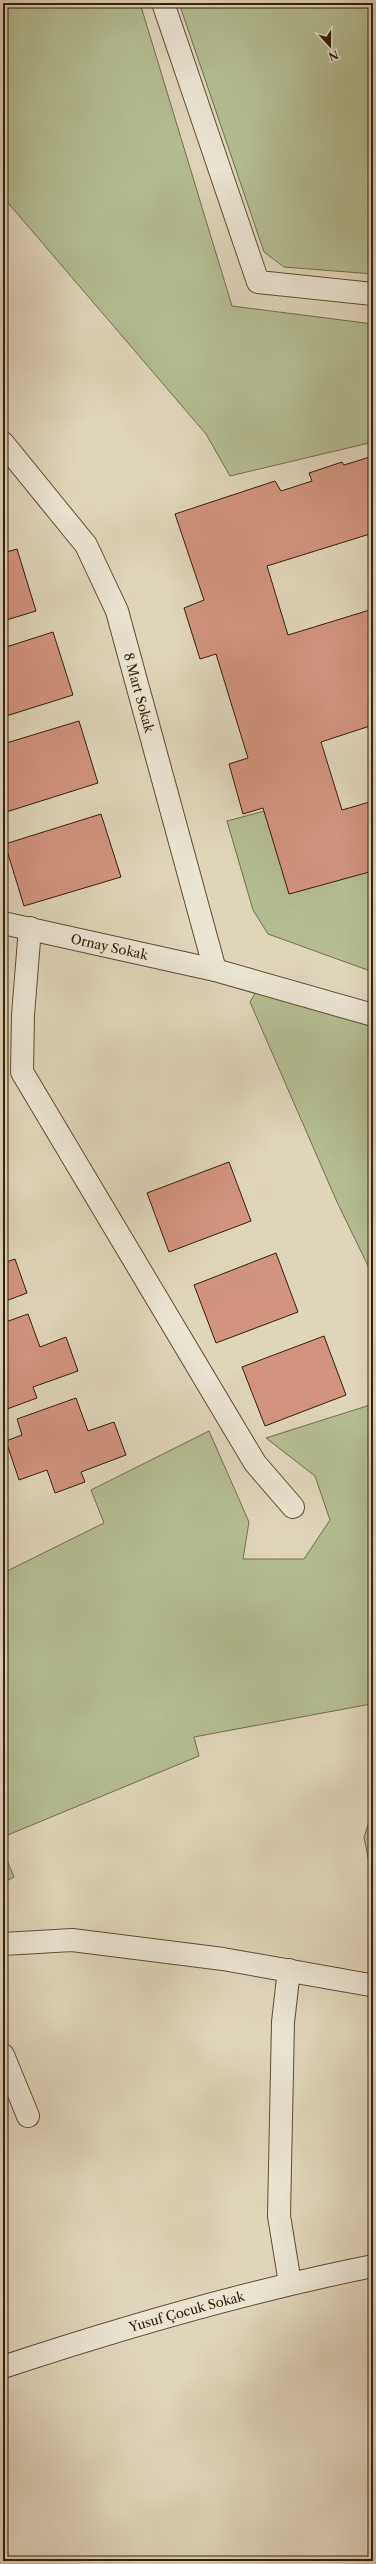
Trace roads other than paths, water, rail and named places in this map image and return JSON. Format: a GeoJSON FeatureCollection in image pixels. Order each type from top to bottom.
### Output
{"type":"FeatureCollection","features":[{"type":"Feature","properties":{"kind":"street"},"geometry":{"type":"LineString","coordinates":[[163,3],[258,282],[373,294]]}},
{"type":"Feature","properties":{"kind":"street","name":"8 Mart Sokak"},"geometry":{"type":"LineString","coordinates":[[3,443],[86,545],[117,611],[216,970]]}},
{"type":"Feature","properties":{"kind":"street","name":"Ornay Sokak"},"geometry":{"type":"LineString","coordinates":[[3,923],[216,970],[373,1015]]}},
{"type":"Feature","properties":{"kind":"street"},"geometry":{"type":"LineString","coordinates":[[30,928],[23,1014],[22,1072],[255,1463],[293,1507]]}},
{"type":"Feature","properties":{"kind":"street"},"geometry":{"type":"LineString","coordinates":[[3,1944],[72,1940],[223,1959],[370,1985]]}},
{"type":"Feature","properties":{"kind":"street"},"geometry":{"type":"LineString","coordinates":[[289,1970],[283,2022],[279,2216],[290,2282]]}},
{"type":"Feature","properties":{"kind":"street"},"geometry":{"type":"LineString","coordinates":[[3,2055],[28,2116]]}},
{"type":"Feature","properties":{"kind":"street","name":"Yusuf Çocuk Sokak"},"geometry":{"type":"LineString","coordinates":[[3,2367],[67,2346],[290,2282],[373,2266]]}}]}
